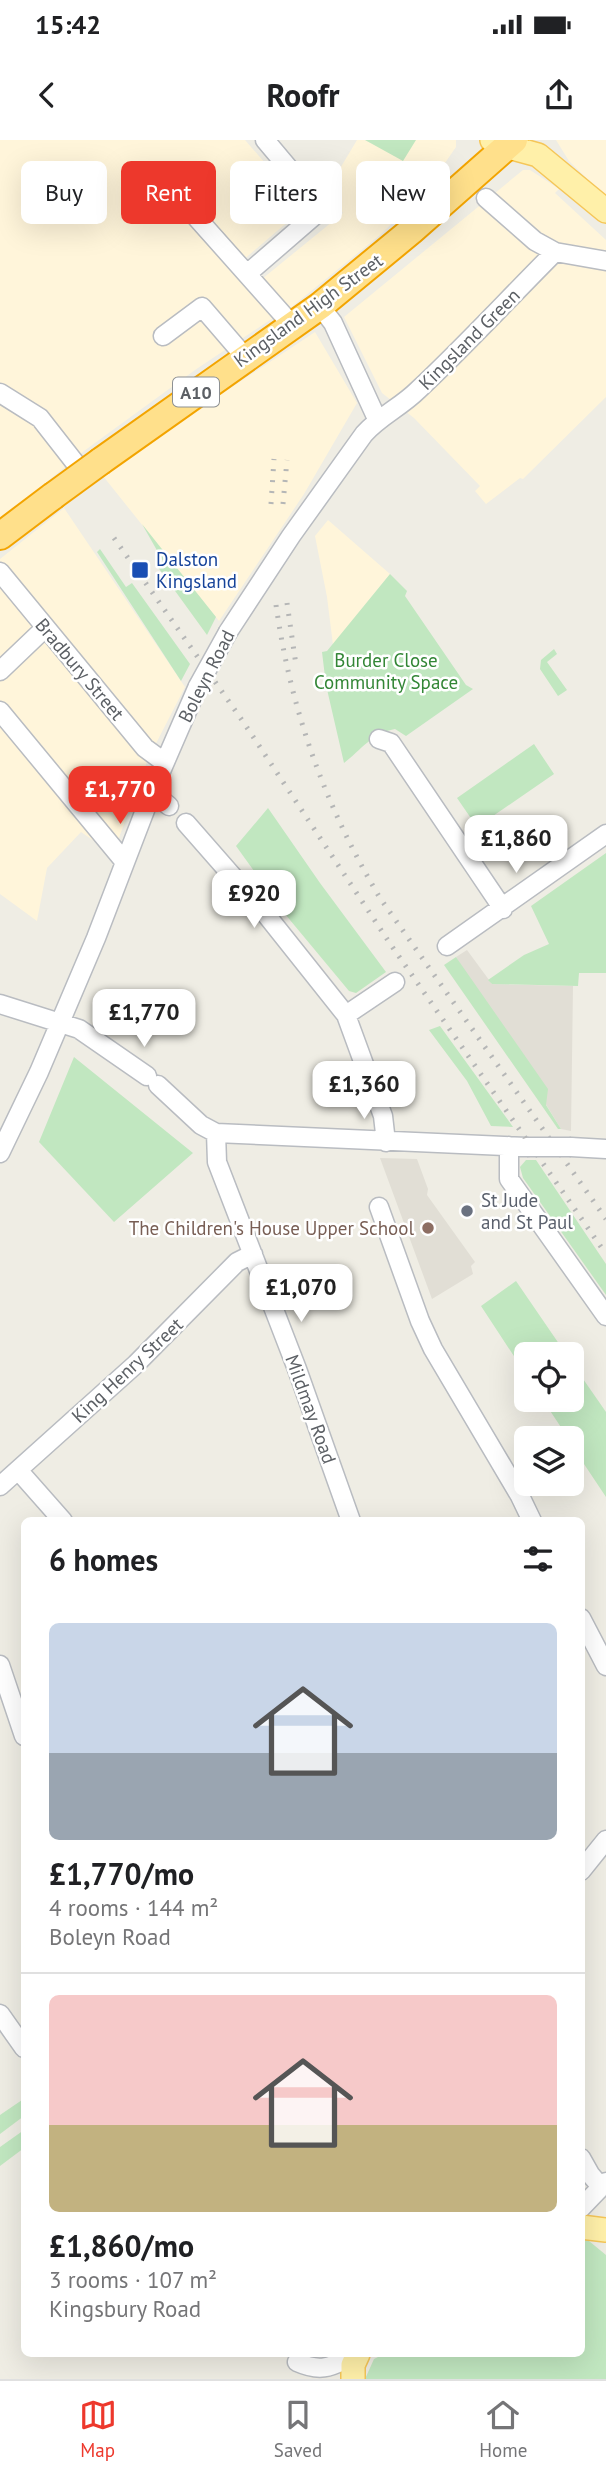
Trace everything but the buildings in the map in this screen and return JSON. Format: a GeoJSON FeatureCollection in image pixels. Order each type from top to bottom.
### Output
{"type":"FeatureCollection","features":[{"type":"Feature","properties":{"kind":"highway","name":"Kingsland High Street"},"geometry":{"type":"LineString","coordinates":[[3,528],[53,496],[320,306],[411,231],[504,142]]}},
{"type":"Feature","properties":{"kind":"main road"},"geometry":{"type":"LineString","coordinates":[[504,142],[538,155],[606,211]]}},
{"type":"Feature","properties":{"kind":"main road"},"geometry":{"type":"LineString","coordinates":[[585,2227],[606,2230]]}},
{"type":"Feature","properties":{"kind":"main road"},"geometry":{"type":"LineString","coordinates":[[352,2379],[357,2357]]}},
{"type":"Feature","properties":{"kind":"street"},"geometry":{"type":"LineString","coordinates":[[247,274],[320,209],[319,203],[265,140]]}},
{"type":"Feature","properties":{"kind":"street"},"geometry":{"type":"LineString","coordinates":[[486,198],[535,241],[555,252],[606,261]]}},
{"type":"Feature","properties":{"kind":"street"},"geometry":{"type":"LineString","coordinates":[[202,224],[293,326]]}},
{"type":"Feature","properties":{"kind":"street","name":"Kingsland Green"},"geometry":{"type":"LineString","coordinates":[[377,419],[392,412],[418,390],[555,252]]}},
{"type":"Feature","properties":{"kind":"street"},"geometry":{"type":"LineString","coordinates":[[320,306],[333,323],[377,419]]}},
{"type":"Feature","properties":{"kind":"street"},"geometry":{"type":"LineString","coordinates":[[163,336],[202,307],[245,358]]}},
{"type":"Feature","properties":{"kind":"street"},"geometry":{"type":"LineString","coordinates":[[0,393],[40,418],[92,467]]}},
{"type":"Feature","properties":{"kind":"street","name":"Boleyn Road"},"geometry":{"type":"LineString","coordinates":[[0,1153],[96,938],[164,762],[198,686],[228,632],[291,536],[364,433],[377,419]]}},
{"type":"Feature","properties":{"kind":"street","name":"Bradbury Street"},"geometry":{"type":"LineString","coordinates":[[0,572],[145,748],[164,762]]}},
{"type":"Feature","properties":{"kind":"street"},"geometry":{"type":"LineString","coordinates":[[0,671],[45,628]]}},
{"type":"Feature","properties":{"kind":"street"},"geometry":{"type":"LineString","coordinates":[[0,710],[124,861]]}},
{"type":"Feature","properties":{"kind":"street"},"geometry":{"type":"LineString","coordinates":[[379,739],[391,743],[503,909]]}},
{"type":"Feature","properties":{"kind":"street"},"geometry":{"type":"LineString","coordinates":[[152,792],[169,806]]}},
{"type":"Feature","properties":{"kind":"street"},"geometry":{"type":"LineString","coordinates":[[186,824],[264,912],[346,1016],[383,1116],[386,1142]]}},
{"type":"Feature","properties":{"kind":"street"},"geometry":{"type":"LineString","coordinates":[[447,946],[606,834]]}},
{"type":"Feature","properties":{"kind":"street"},"geometry":{"type":"LineString","coordinates":[[346,1016],[395,982]]}},
{"type":"Feature","properties":{"kind":"street"},"geometry":{"type":"LineString","coordinates":[[0,1004],[85,1032],[153,1080],[201,1125],[216,1133],[606,1149]]}},
{"type":"Feature","properties":{"kind":"street","name":"Mildmay Road"},"geometry":{"type":"LineString","coordinates":[[216,1133],[217,1162],[297,1369],[350,1517]]}},
{"type":"Feature","properties":{"kind":"street"},"geometry":{"type":"LineString","coordinates":[[359,1140],[361,1158]]}},
{"type":"Feature","properties":{"kind":"street"},"geometry":{"type":"LineString","coordinates":[[518,1147],[509,1179],[606,1317]]}},
{"type":"Feature","properties":{"kind":"street"},"geometry":{"type":"LineString","coordinates":[[379,1207],[420,1321],[433,1349],[530,1517]]}},
{"type":"Feature","properties":{"kind":"street","name":"King Henry Street"},"geometry":{"type":"LineString","coordinates":[[0,1486],[145,1355],[237,1262],[253,1255]]}},
{"type":"Feature","properties":{"kind":"street"},"geometry":{"type":"LineString","coordinates":[[18,1470],[59,1517]]}},
{"type":"Feature","properties":{"kind":"street"},"geometry":{"type":"LineString","coordinates":[[585,1626],[606,1666]]}},
{"type":"Feature","properties":{"kind":"street"},"geometry":{"type":"LineString","coordinates":[[0,1665],[21,1727]]}},
{"type":"Feature","properties":{"kind":"street"},"geometry":{"type":"LineString","coordinates":[[585,1866],[606,1840]]}},
{"type":"Feature","properties":{"kind":"street"},"geometry":{"type":"LineString","coordinates":[[0,2014],[21,2044]]}},
{"type":"Feature","properties":{"kind":"street"},"geometry":{"type":"LineString","coordinates":[[585,2165],[590,2174],[603,2184],[585,2203]]}},
{"type":"Feature","properties":{"kind":"street"},"geometry":{"type":"LineString","coordinates":[[293,2358],[317,2368],[330,2368],[352,2357]]}},
{"type":"Feature","properties":{"kind":"street"},"geometry":{"type":"LineString","coordinates":[[293,2358],[315,2379]]}},
{"type":"Feature","properties":{"kind":"shaded area"},"geometry":{"type":"Polygon","coordinates":[[[0,140],[245,140],[263,161],[230,161],[230,224],[285,224],[235,267],[276,316],[195,370],[84,451],[0,521],[0,140]]]}},
{"type":"Feature","properties":{"kind":"shaded area"},"geometry":{"type":"Polygon","coordinates":[[[357,140],[365,140],[402,158],[414,140],[456,140],[456,147],[446,161],[356,161],[356,224],[391,224],[289,309],[262,279],[330,224],[342,224],[342,165],[357,140]]]}},
{"type":"Feature","properties":{"kind":"shaded area"},"geometry":{"type":"Polygon","coordinates":[[[556,140],[606,140],[606,197],[569,161],[556,140]]]}},
{"type":"Feature","properties":{"kind":"shaded area"},"geometry":{"type":"Polygon","coordinates":[[[523,170],[530,170],[559,189],[555,193],[606,240],[606,397],[523,479],[520,478],[486,504],[475,491],[480,486],[414,418],[382,393],[344,317],[523,170]]]}},
{"type":"Feature","properties":{"kind":"shaded area"},"geometry":{"type":"Polygon","coordinates":[[[315,332],[357,403],[304,494],[219,621],[103,476],[146,444],[315,332]]]}},
{"type":"Feature","properties":{"kind":"shaded area"},"geometry":{"type":"Polygon","coordinates":[[[64,508],[185,687],[148,759],[113,854],[81,832],[47,868],[37,921],[0,894],[0,559],[64,508]]]}},
{"type":"Feature","properties":{"kind":"shaded area"},"geometry":{"type":"Polygon","coordinates":[[[328,520],[390,574],[333,645],[315,536],[328,520]]]}},
{"type":"Feature","properties":{"kind":"shaded area"},"geometry":{"type":"Polygon","coordinates":[[[467,950],[492,984],[573,986],[571,1131],[561,1129],[456,957],[467,950]]]}},
{"type":"Feature","properties":{"kind":"shaded area","name":"The Children's House Upper School"},"geometry":{"type":"Polygon","coordinates":[[[380,1158],[417,1159],[428,1189],[427,1195],[475,1262],[471,1266],[473,1274],[432,1299],[380,1158]]]}},
{"type":"Feature","properties":{"kind":"green space"},"geometry":{"type":"Polygon","coordinates":[[[365,140],[416,140],[403,161],[365,140]]]}},
{"type":"Feature","properties":{"kind":"green space"},"geometry":{"type":"Polygon","coordinates":[[[142,524],[216,617],[207,635],[157,566],[163,561],[142,524]]]}},
{"type":"Feature","properties":{"kind":"green space"},"geometry":{"type":"Polygon","coordinates":[[[100,549],[126,587],[132,583],[190,664],[181,681],[97,552],[100,549]]]}},
{"type":"Feature","properties":{"kind":"green space","name":"Burder Close Community Space"},"geometry":{"type":"Polygon","coordinates":[[[390,574],[407,591],[405,596],[466,685],[473,689],[406,736],[395,729],[380,734],[344,763],[326,685],[322,652],[327,651],[390,574]]]}},
{"type":"Feature","properties":{"kind":"green space"},"geometry":{"type":"Polygon","coordinates":[[[554,649],[557,654],[547,662],[567,690],[558,696],[540,669],[541,660],[554,649]]]}},
{"type":"Feature","properties":{"kind":"green space"},"geometry":{"type":"Polygon","coordinates":[[[534,744],[554,774],[477,827],[457,798],[534,744]]]}},
{"type":"Feature","properties":{"kind":"green space"},"geometry":{"type":"Polygon","coordinates":[[[268,808],[386,972],[356,993],[349,991],[285,914],[236,846],[268,808]]]}},
{"type":"Feature","properties":{"kind":"green space"},"geometry":{"type":"Polygon","coordinates":[[[606,853],[606,973],[579,973],[578,986],[492,984],[488,980],[524,955],[549,944],[531,906],[606,853]]]}},
{"type":"Feature","properties":{"kind":"green space"},"geometry":{"type":"Polygon","coordinates":[[[456,957],[548,1089],[546,1105],[561,1129],[558,1129],[444,965],[456,957]]]}},
{"type":"Feature","properties":{"kind":"green space"},"geometry":{"type":"Polygon","coordinates":[[[440,1026],[513,1127],[491,1126],[467,1081],[429,1030],[440,1026]]]}},
{"type":"Feature","properties":{"kind":"green space"},"geometry":{"type":"Polygon","coordinates":[[[74,1057],[193,1153],[114,1222],[39,1142],[74,1057]]]}},
{"type":"Feature","properties":{"kind":"green space"},"geometry":{"type":"Polygon","coordinates":[[[526,1160],[536,1160],[606,1264],[606,1295],[523,1178],[520,1167],[526,1160]]]}},
{"type":"Feature","properties":{"kind":"green space"},"geometry":{"type":"Polygon","coordinates":[[[516,1281],[558,1342],[514,1342],[514,1356],[481,1306],[516,1281]]]}},
{"type":"Feature","properties":{"kind":"green space"},"geometry":{"type":"Polygon","coordinates":[[[584,1380],[606,1412],[606,1497],[584,1464],[584,1426],[560,1426],[551,1412],[584,1412],[584,1380]]]}},
{"type":"Feature","properties":{"kind":"green space"},"geometry":{"type":"Polygon","coordinates":[[[21,2101],[21,2118],[0,2134],[0,2115],[21,2101]]]}},
{"type":"Feature","properties":{"kind":"green space"},"geometry":{"type":"Polygon","coordinates":[[[21,2132],[21,2150],[0,2166],[0,2147],[21,2132]]]}},
{"type":"Feature","properties":{"kind":"green space"},"geometry":{"type":"Polygon","coordinates":[[[585,2240],[606,2255],[606,2379],[365,2379],[374,2359],[585,2357],[585,2240]]]}},
{"type":"Feature","properties":{"kind":"railway"},"geometry":{"type":"LineString","coordinates":[[271,504],[274,459]]}},
{"type":"Feature","properties":{"kind":"railway"},"geometry":{"type":"LineString","coordinates":[[283,504],[287,460]]}},
{"type":"Feature","properties":{"kind":"railway"},"geometry":{"type":"LineString","coordinates":[[114,538],[244,723],[391,945],[606,1254]]}},
{"type":"Feature","properties":{"kind":"railway"},"geometry":{"type":"LineString","coordinates":[[287,603],[296,665]]}},
{"type":"Feature","properties":{"kind":"railway"},"geometry":{"type":"LineString","coordinates":[[276,605],[291,683],[313,757],[360,863],[380,898],[606,1219]]}},
{"type":"Feature","properties":{"kind":"place","name":"Dalston Kingsland"},"geometry":{"type":"Point","coordinates":[140,570]}},
{"type":"Feature","properties":{"kind":"place","name":"St Jude and St Paul"},"geometry":{"type":"Point","coordinates":[467,1211]}},
{"type":"Feature","properties":{"kind":"place","name":"The Children's House Upper School"},"geometry":{"type":"Point","coordinates":[428,1228]}}]}
